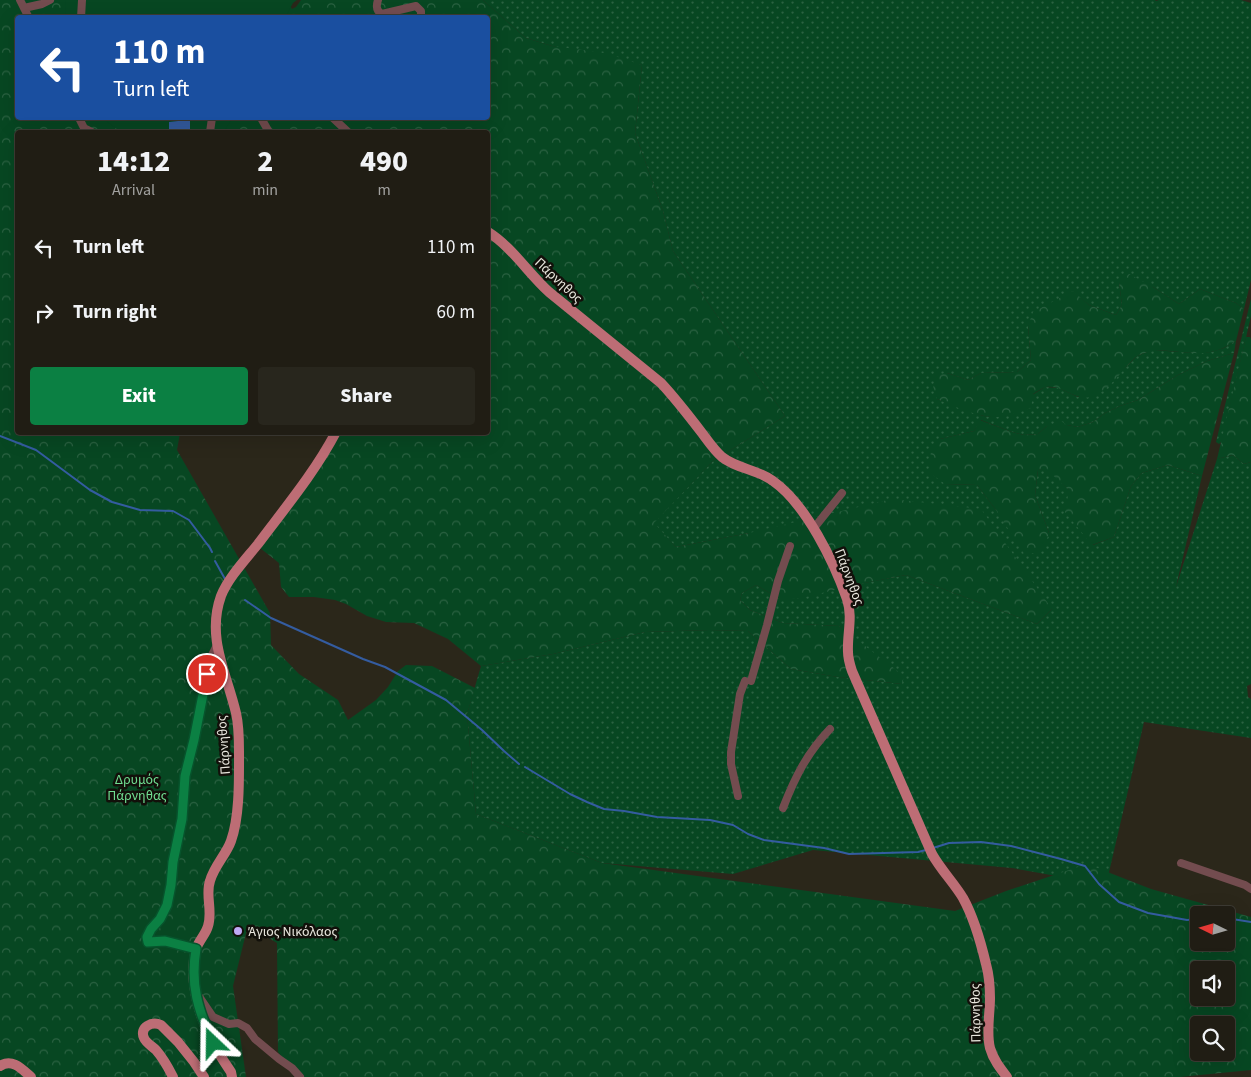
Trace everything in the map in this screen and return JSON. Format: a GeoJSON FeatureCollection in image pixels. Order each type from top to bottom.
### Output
{"type":"FeatureCollection","features":[{"type":"Feature","properties":{"kind":"main road","name":"Πάρνηθος"},"geometry":{"type":"LineString","coordinates":[[490,233],[511,251],[549,292],[665,388],[677,400],[718,453],[733,465],[758,472],[773,480],[792,498],[814,528],[849,605],[848,656],[852,671],[932,854],[963,898],[972,920],[986,963],[990,986],[989,1047],[995,1060],[1007,1077]]}},
{"type":"Feature","properties":{"kind":"main road","name":"Πάρνηθος"},"geometry":{"type":"LineString","coordinates":[[232,1077],[204,1024],[195,989],[194,962],[199,940],[209,925],[208,893],[210,881],[230,844],[234,832],[239,780],[239,737],[236,715],[219,659],[217,610],[222,594],[236,571],[310,475],[334,435]]}},
{"type":"Feature","properties":{"kind":"main road"},"geometry":{"type":"LineString","coordinates":[[173,1077],[160,1056],[144,1038],[144,1031],[148,1025],[161,1025],[178,1042],[204,1077]]}},
{"type":"Feature","properties":{"kind":"main road"},"geometry":{"type":"LineString","coordinates":[[0,1066],[7,1063],[14,1064],[31,1077]]}},
{"type":"Feature","properties":{"kind":"street"},"geometry":{"type":"LineString","coordinates":[[20,0],[28,15]]}},
{"type":"Feature","properties":{"kind":"street"},"geometry":{"type":"LineString","coordinates":[[24,8],[50,0]]}},
{"type":"Feature","properties":{"kind":"street"},"geometry":{"type":"LineString","coordinates":[[81,15],[82,0]]}},
{"type":"Feature","properties":{"kind":"street"},"geometry":{"type":"LineString","coordinates":[[378,6],[382,14],[416,6],[421,11],[421,15]]}},
{"type":"Feature","properties":{"kind":"street"},"geometry":{"type":"LineString","coordinates":[[80,120],[84,128],[88,130]]}},
{"type":"Feature","properties":{"kind":"street"},"geometry":{"type":"LineString","coordinates":[[335,120],[346,130]]}},
{"type":"Feature","properties":{"kind":"street"},"geometry":{"type":"LineString","coordinates":[[814,528],[842,493]]}},
{"type":"Feature","properties":{"kind":"street"},"geometry":{"type":"LineString","coordinates":[[738,796],[731,764],[731,752],[740,694],[748,681],[767,625],[778,580],[790,546]]}},
{"type":"Feature","properties":{"kind":"street"},"geometry":{"type":"LineString","coordinates":[[196,949],[165,941],[148,942],[147,937],[167,905],[182,819],[185,776],[194,740],[208,662],[217,646]]}},
{"type":"Feature","properties":{"kind":"street"},"geometry":{"type":"LineString","coordinates":[[783,808],[799,770],[820,739],[830,729]]}},
{"type":"Feature","properties":{"kind":"street"},"geometry":{"type":"LineString","coordinates":[[1181,862],[1245,885],[1251,889]]}},
{"type":"Feature","properties":{"kind":"street"},"geometry":{"type":"LineString","coordinates":[[195,989],[213,1017],[229,1024],[238,1023],[247,1028],[254,1039],[279,1060],[292,1068],[300,1077]]}},
{"type":"Feature","properties":{"kind":"green space","name":"Δρυμός Πάρνηθας"},"geometry":{"type":"Polygon","coordinates":[[[0,0],[287,0],[292,9],[301,0],[483,0],[526,38],[552,46],[606,53],[642,65],[635,133],[663,211],[673,251],[785,416],[713,461],[654,523],[676,547],[749,533],[892,499],[981,509],[1052,609],[1037,624],[906,575],[796,599],[780,599],[756,585],[742,593],[740,600],[750,610],[783,623],[839,626],[904,676],[902,684],[838,677],[791,669],[748,631],[645,632],[553,654],[481,666],[448,639],[414,623],[386,622],[367,616],[335,600],[314,597],[289,597],[281,587],[279,563],[260,548],[338,435],[490,435],[490,130],[15,130],[15,435],[180,435],[177,450],[270,613],[271,645],[299,674],[338,700],[348,720],[376,700],[388,687],[398,671],[406,665],[432,666],[475,688],[467,714],[476,814],[602,863],[955,911],[1006,891],[1087,864],[1151,889],[1212,906],[1190,906],[1190,951],[1235,951],[1235,913],[1251,917],[1251,1070],[1180,1077],[298,1077],[278,1052],[277,943],[248,925],[233,986],[246,1077],[0,1077],[0,0]]]}},
{"type":"Feature","properties":{"kind":"green space"},"geometry":{"type":"Polygon","coordinates":[[[65,0],[297,0],[293,3],[287,15],[66,15],[65,0]]]}},
{"type":"Feature","properties":{"kind":"green space"},"geometry":{"type":"Polygon","coordinates":[[[483,0],[1241,0],[1251,3],[1251,280],[1244,309],[1236,303],[1200,289],[1179,304],[1153,287],[1119,282],[1122,305],[1116,315],[1089,305],[1073,292],[1028,326],[1031,360],[1017,372],[981,373],[968,380],[947,373],[937,399],[983,416],[996,417],[1045,387],[1059,388],[1078,397],[1125,368],[1137,356],[1152,350],[1195,353],[1211,352],[1224,348],[1236,341],[1234,353],[1207,361],[1178,375],[1138,400],[1120,406],[1105,413],[1093,422],[1078,427],[1067,425],[1047,426],[1038,434],[1024,435],[981,420],[974,431],[940,439],[945,484],[977,485],[996,510],[1049,533],[1035,495],[1038,470],[1047,468],[1069,490],[1084,534],[1093,545],[1114,537],[1131,486],[1142,473],[1168,465],[1202,476],[1176,587],[1217,459],[1233,455],[1244,464],[1251,462],[1251,684],[1247,686],[1248,697],[1251,699],[1251,738],[1144,722],[1106,885],[1012,868],[813,850],[733,874],[602,863],[476,814],[467,714],[481,666],[553,654],[645,632],[748,631],[791,669],[838,677],[902,684],[839,626],[783,623],[750,610],[740,600],[742,593],[756,585],[780,599],[906,575],[1037,624],[1052,609],[749,533],[676,547],[653,523],[713,461],[785,416],[673,251],[663,211],[635,133],[642,65],[552,46],[526,38],[483,0]]]}},
{"type":"Feature","properties":{"kind":"green space"},"geometry":{"type":"Polygon","coordinates":[[[105,120],[231,120],[225,130],[118,130],[105,120]]]}},
{"type":"Feature","properties":{"kind":"green space"},"geometry":{"type":"Polygon","coordinates":[[[1129,274],[1179,304],[1200,289],[1236,303],[1244,309],[1236,341],[1224,348],[1211,352],[1148,352],[1136,357],[1111,384],[1096,395],[1084,398],[1058,388],[1046,387],[1033,394],[1031,408],[1006,416],[982,416],[937,399],[933,389],[935,375],[947,373],[968,380],[981,373],[1017,372],[1031,360],[1028,326],[1033,312],[1073,291],[1089,305],[1116,315],[1122,305],[1119,282],[1129,274]]]}},
{"type":"Feature","properties":{"kind":"green space"},"geometry":{"type":"Polygon","coordinates":[[[1251,299],[1251,316],[1222,441],[1219,444],[1216,442],[1251,299]]]}},
{"type":"Feature","properties":{"kind":"green space"},"geometry":{"type":"Polygon","coordinates":[[[1246,337],[1251,339],[1251,462],[1244,464],[1233,455],[1217,459],[1246,337]]]}},
{"type":"Feature","properties":{"kind":"green space"},"geometry":{"type":"Polygon","coordinates":[[[1234,353],[1202,476],[1168,465],[1142,473],[1131,486],[1114,537],[1092,545],[1065,512],[1069,490],[1046,469],[1038,470],[1035,495],[1049,533],[1043,551],[1025,555],[996,510],[977,485],[945,484],[930,473],[931,446],[940,439],[974,431],[980,420],[1024,435],[1038,434],[1047,426],[1061,421],[1067,425],[1078,427],[1093,422],[1105,413],[1120,406],[1138,400],[1178,375],[1207,361],[1234,353]]]}},
{"type":"Feature","properties":{"kind":"water"},"geometry":{"type":"Polygon","coordinates":[[[190,120],[190,130],[169,130],[169,122],[190,120]]]}},
{"type":"Feature","properties":{"kind":"waterway"},"geometry":{"type":"LineString","coordinates":[[0,436],[36,450],[90,490],[112,502],[140,510],[173,511],[189,520],[212,552]]}},
{"type":"Feature","properties":{"kind":"waterway"},"geometry":{"type":"LineString","coordinates":[[215,561],[225,579]]}},
{"type":"Feature","properties":{"kind":"waterway"},"geometry":{"type":"LineString","coordinates":[[245,600],[271,618],[385,667],[446,700],[519,764]]}},
{"type":"Feature","properties":{"kind":"waterway"},"geometry":{"type":"LineString","coordinates":[[525,767],[570,794],[604,809],[657,817],[710,820],[733,825],[748,834],[764,840],[824,848],[849,854],[918,852],[926,850]]}},
{"type":"Feature","properties":{"kind":"waterway"},"geometry":{"type":"LineString","coordinates":[[933,848],[949,843],[981,842],[1011,846],[1061,859],[1085,866],[1099,884],[1119,902],[1148,913],[1190,920]]}},
{"type":"Feature","properties":{"kind":"waterway"},"geometry":{"type":"LineString","coordinates":[[1235,919],[1251,922]]}},
{"type":"Feature","properties":{"kind":"place","name":"Άγιος Νικόλαος"},"geometry":{"type":"Point","coordinates":[238,931]}},
{"type":"Feature","properties":{"kind":"route"},"geometry":{"type":"LineString","coordinates":[[207,674],[185,776],[182,819],[167,905],[147,937],[148,942],[165,941],[196,949],[194,976],[198,1005],[213,1043]]}}]}
